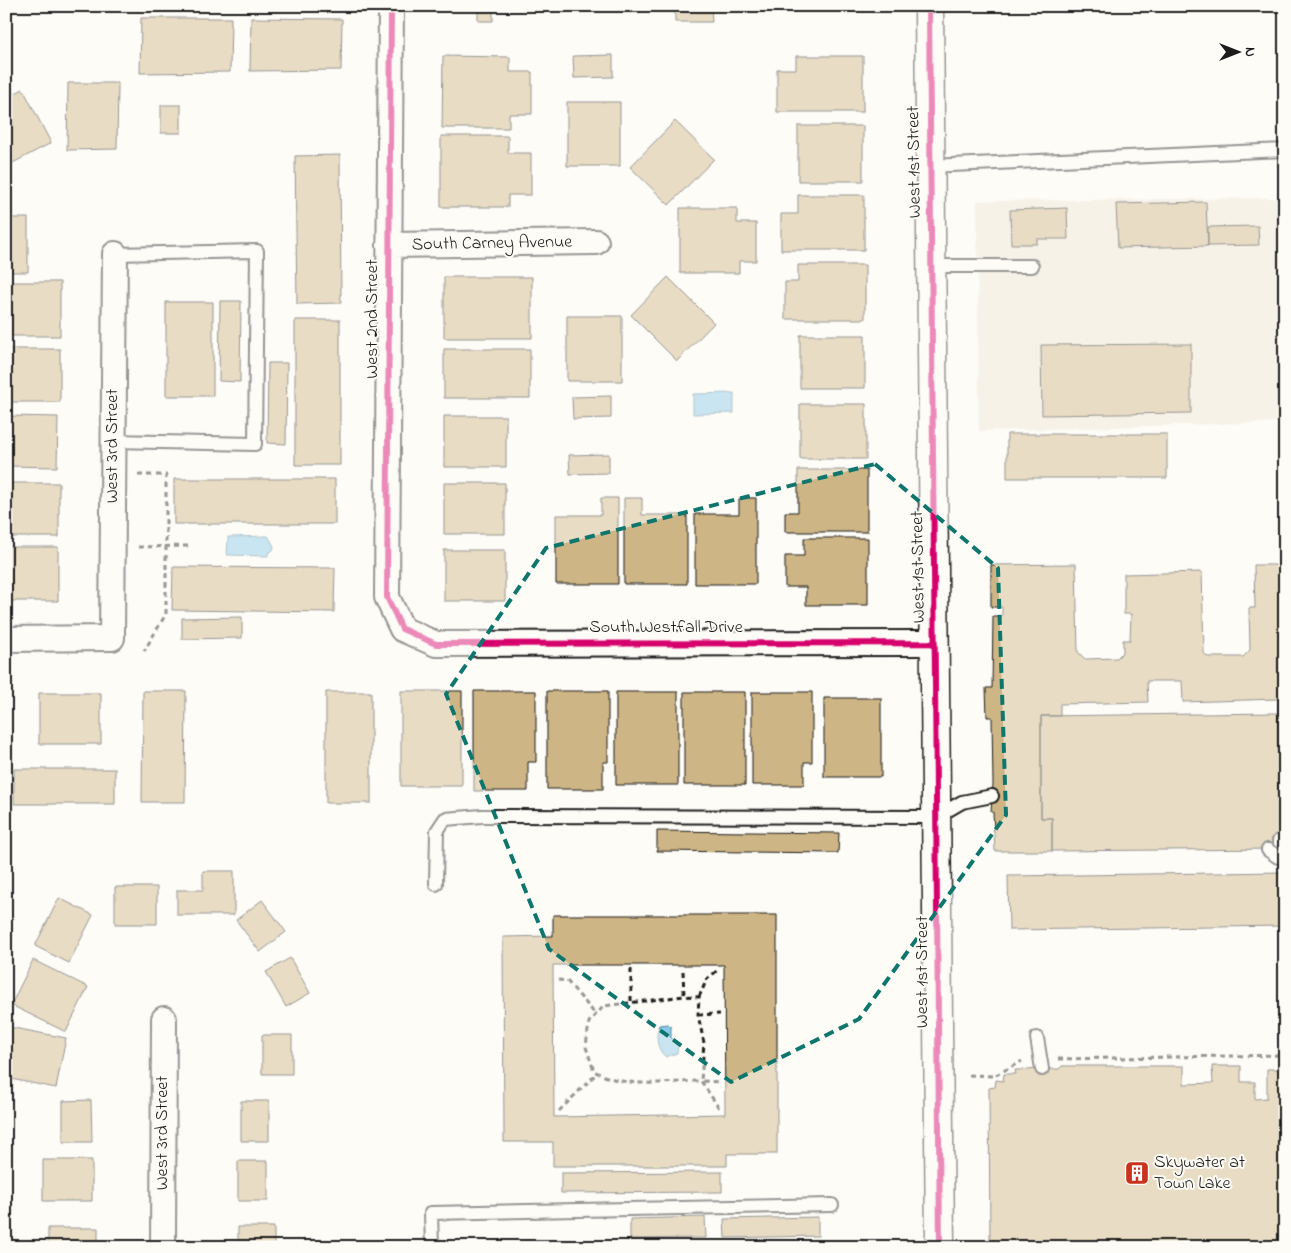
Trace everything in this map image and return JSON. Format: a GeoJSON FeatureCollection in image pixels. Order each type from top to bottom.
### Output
{"type":"FeatureCollection","features":[{"type":"Feature","properties":{"kind":"street","name":"West 2nd Street"},"geometry":{"type":"LineString","coordinates":[[391,6],[387,598],[402,629]]}},
{"type":"Feature","properties":{"kind":"street","name":"West 1st Street"},"geometry":{"type":"LineString","coordinates":[[929,6],[940,1247]]}},
{"type":"Feature","properties":{"kind":"street","name":"South Carney Avenue"},"geometry":{"type":"LineString","coordinates":[[389,245],[596,242]]}},
{"type":"Feature","properties":{"kind":"street","name":"West 3rd Street"},"geometry":{"type":"LineString","coordinates":[[6,639],[112,638],[115,254]]}},
{"type":"Feature","properties":{"kind":"street","name":"South Westfall Drive"},"geometry":{"type":"LineString","coordinates":[[402,629],[436,644],[934,643]]}},
{"type":"Feature","properties":{"kind":"street","name":"West 3rd Street"},"geometry":{"type":"LineString","coordinates":[[163,1247],[164,1019]]}},
{"type":"Feature","properties":{"kind":"lane"},"geometry":{"type":"LineString","coordinates":[[929,166],[1285,150]]}},
{"type":"Feature","properties":{"kind":"lane"},"geometry":{"type":"LineString","coordinates":[[113,441],[255,444],[257,251],[115,254]]}},
{"type":"Feature","properties":{"kind":"lane"},"geometry":{"type":"LineString","coordinates":[[931,266],[1032,266]]}},
{"type":"Feature","properties":{"kind":"lane"},"geometry":{"type":"LineString","coordinates":[[436,884],[437,831],[445,819],[482,816],[936,817],[962,802],[992,796]]}},
{"type":"Feature","properties":{"kind":"lane"},"geometry":{"type":"LineString","coordinates":[[1268,850],[1278,857],[1285,856]]}},
{"type":"Feature","properties":{"kind":"lane"},"geometry":{"type":"LineString","coordinates":[[1037,1038],[1042,1064]]}},
{"type":"Feature","properties":{"kind":"lane"},"geometry":{"type":"LineString","coordinates":[[432,1247],[431,1214],[832,1205]]}},
{"type":"Feature","properties":{"kind":"path"},"geometry":{"type":"LineString","coordinates":[[138,474],[166,474],[166,614],[144,651]]}},
{"type":"Feature","properties":{"kind":"path"},"geometry":{"type":"LineString","coordinates":[[138,547],[189,546]]}},
{"type":"Feature","properties":{"kind":"path"},"geometry":{"type":"LineString","coordinates":[[631,969],[631,1003]]}},
{"type":"Feature","properties":{"kind":"path"},"geometry":{"type":"LineString","coordinates":[[718,970],[707,979],[699,997],[698,1015],[704,1043],[702,1081],[719,1108]]}},
{"type":"Feature","properties":{"kind":"path"},"geometry":{"type":"LineString","coordinates":[[683,971],[684,996]]}},
{"type":"Feature","properties":{"kind":"path"},"geometry":{"type":"LineString","coordinates":[[558,980],[568,981],[596,1015]]}},
{"type":"Feature","properties":{"kind":"path"},"geometry":{"type":"LineString","coordinates":[[699,997],[684,996],[604,1006],[589,1022],[586,1047],[594,1071],[610,1080],[646,1083],[720,1082]]}},
{"type":"Feature","properties":{"kind":"path"},"geometry":{"type":"LineString","coordinates":[[698,1015],[720,1014]]}},
{"type":"Feature","properties":{"kind":"path"},"geometry":{"type":"LineString","coordinates":[[969,1076],[994,1076],[1024,1060],[1042,1064],[1285,1055]]}},
{"type":"Feature","properties":{"kind":"path"},"geometry":{"type":"LineString","coordinates":[[558,1111],[597,1073]]}},
{"type":"Feature","properties":{"kind":"highlighted area"},"geometry":{"type":"Polygon","coordinates":[[[875,464],[998,568],[1006,815],[859,1019],[731,1082],[549,949],[446,694],[546,548],[875,464]]]}},
{"type":"Feature","properties":{"kind":"shaded area"},"geometry":{"type":"Polygon","coordinates":[[[1285,198],[1285,422],[979,431],[977,201],[1285,198]]]}},
{"type":"Feature","properties":{"kind":"water"},"geometry":{"type":"Polygon","coordinates":[[[734,393],[734,413],[693,414],[693,394],[734,393]]]}},
{"type":"Feature","properties":{"kind":"water"},"geometry":{"type":"Polygon","coordinates":[[[268,536],[274,546],[273,550],[268,553],[268,556],[227,555],[228,537],[268,536]]]}},
{"type":"Feature","properties":{"kind":"water"},"geometry":{"type":"Polygon","coordinates":[[[668,1024],[671,1027],[671,1038],[678,1046],[677,1053],[666,1057],[659,1047],[657,1034],[659,1025],[668,1024]]]}},
{"type":"Feature","properties":{"kind":"building"},"geometry":{"type":"Polygon","coordinates":[[[6,6],[11,6],[11,24],[6,24],[6,6]]]}},
{"type":"Feature","properties":{"kind":"building"},"geometry":{"type":"Polygon","coordinates":[[[493,6],[493,21],[478,21],[478,7],[432,7],[493,6]]]}},
{"type":"Feature","properties":{"kind":"building"},"geometry":{"type":"Polygon","coordinates":[[[675,6],[711,6],[712,22],[675,22],[675,6]]]}},
{"type":"Feature","properties":{"kind":"building"},"geometry":{"type":"Polygon","coordinates":[[[141,18],[231,18],[230,72],[140,73],[141,18]]]}},
{"type":"Feature","properties":{"kind":"building"},"geometry":{"type":"Polygon","coordinates":[[[251,18],[342,19],[341,70],[250,71],[251,18]]]}},
{"type":"Feature","properties":{"kind":"building"},"geometry":{"type":"Polygon","coordinates":[[[613,55],[613,77],[574,78],[573,56],[613,55]]]}},
{"type":"Feature","properties":{"kind":"building"},"geometry":{"type":"Polygon","coordinates":[[[443,56],[510,57],[510,72],[532,72],[532,114],[509,114],[509,128],[442,128],[443,56]]]}},
{"type":"Feature","properties":{"kind":"building"},"geometry":{"type":"Polygon","coordinates":[[[796,56],[863,56],[863,112],[777,112],[777,69],[796,69],[796,56]]]}},
{"type":"Feature","properties":{"kind":"building"},"geometry":{"type":"Polygon","coordinates":[[[68,83],[118,83],[117,149],[67,150],[68,83]]]}},
{"type":"Feature","properties":{"kind":"building"},"geometry":{"type":"Polygon","coordinates":[[[23,89],[51,143],[7,166],[6,98],[23,89]]]}},
{"type":"Feature","properties":{"kind":"building"},"geometry":{"type":"Polygon","coordinates":[[[567,102],[620,102],[620,166],[567,166],[567,102]]]}},
{"type":"Feature","properties":{"kind":"building"},"geometry":{"type":"Polygon","coordinates":[[[161,105],[181,105],[181,133],[161,133],[161,105]]]}},
{"type":"Feature","properties":{"kind":"building"},"geometry":{"type":"Polygon","coordinates":[[[675,121],[714,159],[669,205],[630,167],[675,121]]]}},
{"type":"Feature","properties":{"kind":"building"},"geometry":{"type":"Polygon","coordinates":[[[798,126],[863,126],[863,181],[798,181],[798,126]]]}},
{"type":"Feature","properties":{"kind":"building"},"geometry":{"type":"Polygon","coordinates":[[[441,136],[508,136],[508,153],[531,153],[531,195],[508,195],[508,207],[441,207],[441,136]]]}},
{"type":"Feature","properties":{"kind":"building"},"geometry":{"type":"Polygon","coordinates":[[[340,155],[341,303],[297,304],[295,156],[340,155]]]}},
{"type":"Feature","properties":{"kind":"building"},"geometry":{"type":"Polygon","coordinates":[[[798,195],[864,195],[864,250],[781,250],[781,214],[798,214],[798,195]]]}},
{"type":"Feature","properties":{"kind":"building"},"geometry":{"type":"Polygon","coordinates":[[[1206,202],[1208,246],[1118,248],[1116,204],[1206,202]]]}},
{"type":"Feature","properties":{"kind":"building"},"geometry":{"type":"Polygon","coordinates":[[[680,208],[737,208],[737,223],[756,223],[756,261],[739,261],[739,273],[680,273],[680,208]]]}},
{"type":"Feature","properties":{"kind":"building"},"geometry":{"type":"Polygon","coordinates":[[[1067,208],[1068,239],[1037,239],[1037,244],[1011,244],[1010,210],[1067,208]]]}},
{"type":"Feature","properties":{"kind":"building"},"geometry":{"type":"Polygon","coordinates":[[[6,218],[28,218],[28,272],[6,272],[6,218]]]}},
{"type":"Feature","properties":{"kind":"building"},"geometry":{"type":"Polygon","coordinates":[[[1258,226],[1259,245],[1208,246],[1208,227],[1258,226]]]}},
{"type":"Feature","properties":{"kind":"building"},"geometry":{"type":"Polygon","coordinates":[[[798,265],[865,265],[865,319],[785,319],[785,282],[798,282],[798,265]]]}},
{"type":"Feature","properties":{"kind":"building"},"geometry":{"type":"Polygon","coordinates":[[[444,277],[532,277],[532,338],[444,338],[444,277]]]}},
{"type":"Feature","properties":{"kind":"building"},"geometry":{"type":"Polygon","coordinates":[[[668,277],[714,323],[677,361],[631,315],[668,277]]]}},
{"type":"Feature","properties":{"kind":"building"},"geometry":{"type":"Polygon","coordinates":[[[6,282],[60,282],[60,336],[6,336],[6,282]]]}},
{"type":"Feature","properties":{"kind":"building"},"geometry":{"type":"Polygon","coordinates":[[[220,301],[241,301],[240,382],[219,381],[220,301]]]}},
{"type":"Feature","properties":{"kind":"building"},"geometry":{"type":"Polygon","coordinates":[[[166,302],[213,302],[213,396],[166,396],[166,302]]]}},
{"type":"Feature","properties":{"kind":"building"},"geometry":{"type":"Polygon","coordinates":[[[567,316],[622,316],[622,381],[567,381],[567,316]]]}},
{"type":"Feature","properties":{"kind":"building"},"geometry":{"type":"Polygon","coordinates":[[[295,320],[340,320],[340,465],[295,465],[295,320]]]}},
{"type":"Feature","properties":{"kind":"building"},"geometry":{"type":"Polygon","coordinates":[[[800,335],[865,335],[865,388],[800,388],[800,335]]]}},
{"type":"Feature","properties":{"kind":"building"},"geometry":{"type":"Polygon","coordinates":[[[1191,344],[1191,413],[1042,415],[1041,345],[1191,344]]]}},
{"type":"Feature","properties":{"kind":"building"},"geometry":{"type":"Polygon","coordinates":[[[6,349],[60,349],[60,402],[6,402],[6,349]]]}},
{"type":"Feature","properties":{"kind":"building"},"geometry":{"type":"Polygon","coordinates":[[[444,349],[530,349],[530,398],[444,398],[444,349]]]}},
{"type":"Feature","properties":{"kind":"building"},"geometry":{"type":"Polygon","coordinates":[[[268,363],[287,363],[286,444],[267,443],[268,363]]]}},
{"type":"Feature","properties":{"kind":"building"},"geometry":{"type":"Polygon","coordinates":[[[611,396],[611,418],[573,419],[572,397],[611,396]]]}},
{"type":"Feature","properties":{"kind":"building"},"geometry":{"type":"Polygon","coordinates":[[[800,404],[866,404],[866,459],[800,459],[800,404]]]}},
{"type":"Feature","properties":{"kind":"building"},"geometry":{"type":"Polygon","coordinates":[[[6,416],[58,417],[57,467],[6,466],[6,416]]]}},
{"type":"Feature","properties":{"kind":"building"},"geometry":{"type":"Polygon","coordinates":[[[444,416],[506,416],[506,467],[444,467],[444,416]]]}},
{"type":"Feature","properties":{"kind":"building"},"geometry":{"type":"Polygon","coordinates":[[[1007,434],[1167,434],[1167,478],[1007,478],[1007,434]]]}},
{"type":"Feature","properties":{"kind":"building"},"geometry":{"type":"Polygon","coordinates":[[[609,454],[609,473],[570,474],[569,455],[609,454]]]}},
{"type":"Feature","properties":{"kind":"building"},"geometry":{"type":"Polygon","coordinates":[[[798,470],[867,470],[867,532],[785,532],[785,512],[798,512],[798,470]]]}},
{"type":"Feature","properties":{"kind":"building"},"geometry":{"type":"Polygon","coordinates":[[[174,479],[335,479],[335,524],[174,524],[174,479]]]}},
{"type":"Feature","properties":{"kind":"building"},"geometry":{"type":"Polygon","coordinates":[[[6,483],[59,483],[59,537],[6,537],[6,483]]]}},
{"type":"Feature","properties":{"kind":"building"},"geometry":{"type":"Polygon","coordinates":[[[444,483],[505,483],[505,534],[444,534],[444,483]]]}},
{"type":"Feature","properties":{"kind":"building"},"geometry":{"type":"Polygon","coordinates":[[[601,498],[618,498],[618,584],[556,584],[556,515],[601,515],[601,498]]]}},
{"type":"Feature","properties":{"kind":"building"},"geometry":{"type":"Polygon","coordinates":[[[624,498],[642,498],[642,515],[687,515],[687,584],[624,584],[624,498]]]}},
{"type":"Feature","properties":{"kind":"building"},"geometry":{"type":"Polygon","coordinates":[[[739,498],[756,498],[756,584],[695,584],[695,514],[739,514],[739,498]]]}},
{"type":"Feature","properties":{"kind":"building"},"geometry":{"type":"Polygon","coordinates":[[[804,538],[868,538],[868,605],[806,605],[806,587],[785,587],[785,556],[804,556],[804,538]]]}},
{"type":"Feature","properties":{"kind":"building"},"geometry":{"type":"Polygon","coordinates":[[[6,547],[58,547],[58,601],[6,601],[6,547]]]}},
{"type":"Feature","properties":{"kind":"building"},"geometry":{"type":"Polygon","coordinates":[[[444,550],[505,550],[505,601],[444,601],[444,550]]]}},
{"type":"Feature","properties":{"kind":"building"},"geometry":{"type":"Polygon","coordinates":[[[1076,564],[1078,652],[1085,659],[1117,658],[1123,652],[1123,640],[1130,640],[1131,614],[1124,614],[1124,574],[1202,572],[1204,653],[1208,657],[1243,657],[1250,650],[1249,608],[1255,608],[1254,565],[1285,565],[1285,826],[1278,826],[1278,699],[1183,702],[1182,681],[1147,681],[1148,702],[1060,704],[1060,716],[1041,716],[1041,818],[1052,818],[1052,851],[995,851],[993,812],[991,812],[993,784],[992,717],[987,717],[986,688],[992,688],[993,616],[1002,616],[1002,607],[991,607],[991,565],[1076,564]]]}},
{"type":"Feature","properties":{"kind":"building"},"geometry":{"type":"Polygon","coordinates":[[[173,567],[335,568],[334,612],[172,610],[173,567]]]}},
{"type":"Feature","properties":{"kind":"building"},"geometry":{"type":"Polygon","coordinates":[[[242,617],[242,638],[182,639],[182,618],[242,617]]]}},
{"type":"Feature","properties":{"kind":"building"},"geometry":{"type":"Polygon","coordinates":[[[143,691],[186,691],[185,802],[142,802],[143,691]]]}},
{"type":"Feature","properties":{"kind":"building"},"geometry":{"type":"Polygon","coordinates":[[[401,691],[462,691],[462,786],[401,786],[401,691]]]}},
{"type":"Feature","properties":{"kind":"building"},"geometry":{"type":"Polygon","coordinates":[[[474,691],[536,691],[536,762],[528,762],[528,791],[474,791],[474,691]]]}},
{"type":"Feature","properties":{"kind":"building"},"geometry":{"type":"Polygon","coordinates":[[[547,691],[608,691],[608,762],[603,762],[603,789],[547,789],[547,691]]]}},
{"type":"Feature","properties":{"kind":"building"},"geometry":{"type":"Polygon","coordinates":[[[326,692],[371,692],[371,803],[326,803],[326,692]]]}},
{"type":"Feature","properties":{"kind":"building"},"geometry":{"type":"Polygon","coordinates":[[[616,692],[678,692],[678,785],[616,785],[616,692]]]}},
{"type":"Feature","properties":{"kind":"building"},"geometry":{"type":"Polygon","coordinates":[[[684,692],[745,692],[745,785],[684,785],[684,692]]]}},
{"type":"Feature","properties":{"kind":"building"},"geometry":{"type":"Polygon","coordinates":[[[752,692],[812,692],[812,762],[804,762],[804,785],[752,785],[752,692]]]}},
{"type":"Feature","properties":{"kind":"building"},"geometry":{"type":"Polygon","coordinates":[[[39,693],[101,693],[101,744],[39,744],[39,693]]]}},
{"type":"Feature","properties":{"kind":"building"},"geometry":{"type":"Polygon","coordinates":[[[824,698],[881,698],[881,777],[824,777],[824,698]]]}},
{"type":"Feature","properties":{"kind":"building"},"geometry":{"type":"Polygon","coordinates":[[[1278,713],[1279,849],[1052,851],[1052,818],[1041,818],[1041,716],[1278,713]]]}},
{"type":"Feature","properties":{"kind":"building"},"geometry":{"type":"Polygon","coordinates":[[[14,769],[115,769],[115,804],[14,804],[14,769]]]}},
{"type":"Feature","properties":{"kind":"building"},"geometry":{"type":"Polygon","coordinates":[[[657,831],[839,833],[838,853],[657,851],[657,831]]]}},
{"type":"Feature","properties":{"kind":"building"},"geometry":{"type":"Polygon","coordinates":[[[203,871],[234,871],[234,915],[177,915],[177,890],[203,890],[203,871]]]}},
{"type":"Feature","properties":{"kind":"building"},"geometry":{"type":"Polygon","coordinates":[[[1285,872],[1285,926],[1009,930],[1008,876],[1285,872]]]}},
{"type":"Feature","properties":{"kind":"building"},"geometry":{"type":"Polygon","coordinates":[[[115,887],[157,887],[157,924],[115,924],[115,887]]]}},
{"type":"Feature","properties":{"kind":"building"},"geometry":{"type":"Polygon","coordinates":[[[59,898],[93,915],[69,963],[35,946],[59,898]]]}},
{"type":"Feature","properties":{"kind":"building"},"geometry":{"type":"Polygon","coordinates":[[[262,900],[286,932],[260,952],[236,920],[262,900]]]}},
{"type":"Feature","properties":{"kind":"building"},"geometry":{"type":"Polygon","coordinates":[[[553,915],[777,915],[777,1154],[727,1154],[727,1166],[553,1166],[553,1142],[504,1142],[503,937],[553,936],[553,915]],[[553,965],[554,1117],[725,1114],[724,965],[553,965]]]}},
{"type":"Feature","properties":{"kind":"building"},"geometry":{"type":"Polygon","coordinates":[[[290,958],[310,993],[286,1007],[266,972],[290,958]]]}},
{"type":"Feature","properties":{"kind":"building"},"geometry":{"type":"Polygon","coordinates":[[[33,960],[88,987],[66,1032],[11,1005],[33,960]]]}},
{"type":"Feature","properties":{"kind":"building"},"geometry":{"type":"Polygon","coordinates":[[[9,1027],[66,1038],[56,1088],[6,1078],[6,1044],[9,1027]]]}},
{"type":"Feature","properties":{"kind":"building"},"geometry":{"type":"Polygon","coordinates":[[[262,1035],[292,1035],[292,1074],[262,1074],[262,1035]]]}},
{"type":"Feature","properties":{"kind":"building","name":"Skywater at Town Lake"},"geometry":{"type":"Polygon","coordinates":[[[1062,1066],[1184,1066],[1184,1084],[1213,1083],[1212,1066],[1241,1066],[1241,1082],[1255,1082],[1255,1099],[1267,1098],[1267,1069],[1285,1069],[1285,1247],[990,1247],[989,1088],[995,1087],[996,1080],[1003,1081],[1004,1074],[1016,1074],[1015,1070],[1059,1069],[1062,1066]]]}},
{"type":"Feature","properties":{"kind":"building"},"geometry":{"type":"Polygon","coordinates":[[[91,1100],[92,1142],[63,1142],[63,1101],[91,1100]]]}},
{"type":"Feature","properties":{"kind":"building"},"geometry":{"type":"Polygon","coordinates":[[[241,1101],[269,1101],[269,1141],[241,1141],[241,1101]]]}},
{"type":"Feature","properties":{"kind":"building"},"geometry":{"type":"Polygon","coordinates":[[[43,1160],[92,1160],[92,1201],[43,1201],[43,1160]]]}},
{"type":"Feature","properties":{"kind":"building"},"geometry":{"type":"Polygon","coordinates":[[[238,1161],[268,1161],[268,1201],[238,1201],[238,1161]]]}},
{"type":"Feature","properties":{"kind":"building"},"geometry":{"type":"Polygon","coordinates":[[[722,1172],[722,1192],[561,1193],[561,1173],[722,1172]]]}},
{"type":"Feature","properties":{"kind":"building"},"geometry":{"type":"Polygon","coordinates":[[[705,1217],[706,1238],[630,1239],[630,1219],[705,1217]]]}},
{"type":"Feature","properties":{"kind":"building"},"geometry":{"type":"Polygon","coordinates":[[[818,1217],[818,1236],[725,1238],[724,1219],[818,1217]]]}},
{"type":"Feature","properties":{"kind":"building"},"geometry":{"type":"Polygon","coordinates":[[[238,1227],[274,1227],[274,1247],[238,1247],[238,1227]]]}},
{"type":"Feature","properties":{"kind":"building"},"geometry":{"type":"Polygon","coordinates":[[[48,1228],[98,1228],[98,1247],[48,1247],[48,1228]]]}},
{"type":"Feature","properties":{"kind":"cycle path"},"geometry":{"type":"LineString","coordinates":[[391,6],[387,597],[402,629],[436,644],[934,643]]}},
{"type":"Feature","properties":{"kind":"cycle path"},"geometry":{"type":"LineString","coordinates":[[929,6],[940,1247]]}},
{"type":"Feature","properties":{"kind":"place","name":"Skywater at Town Lake"},"geometry":{"type":"Point","coordinates":[1137,1173]}}]}
